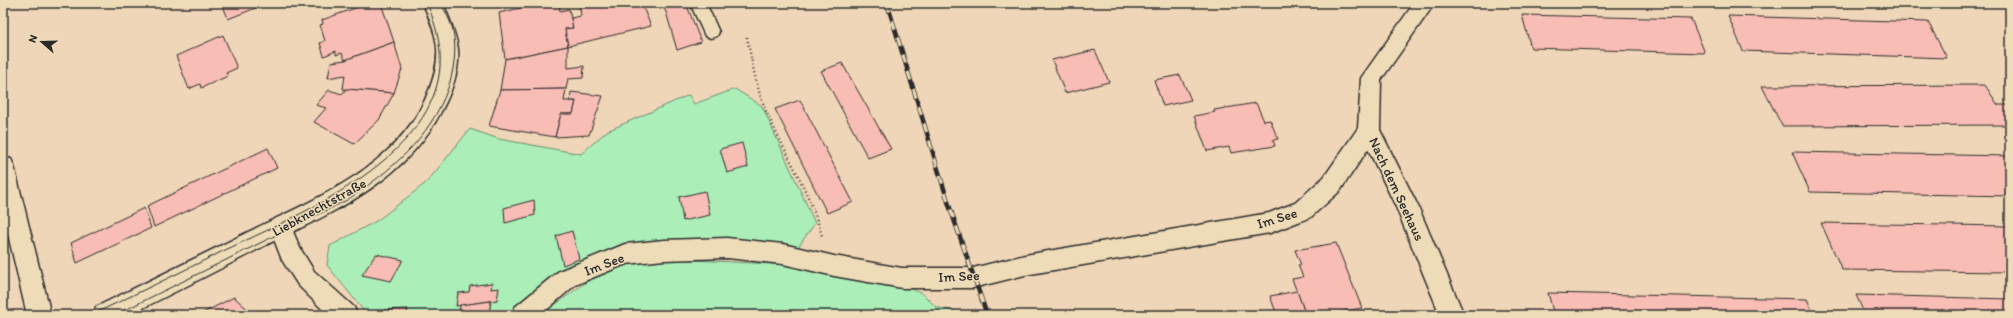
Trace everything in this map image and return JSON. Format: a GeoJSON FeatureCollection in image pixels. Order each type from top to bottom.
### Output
{"type":"FeatureCollection","features":[{"type":"Feature","properties":{"kind":"street","name":"Liebknechtstraße"},"geometry":{"type":"LineString","coordinates":[[105,315],[281,229],[343,196],[375,176],[401,152],[422,127],[438,97],[448,64],[444,30],[433,3]]}},
{"type":"Feature","properties":{"kind":"street","name":"Nach dem Seehaus"},"geometry":{"type":"LineString","coordinates":[[1425,3],[1371,78],[1369,130],[1407,206],[1452,315]]}},
{"type":"Feature","properties":{"kind":"street","name":"Im See"},"geometry":{"type":"LineString","coordinates":[[524,315],[567,278],[625,254],[664,250],[727,248],[783,254],[834,266],[902,278],[973,278],[1025,265],[1270,223],[1304,210],[1332,184],[1369,130]]}},
{"type":"Feature","properties":{"kind":"street"},"geometry":{"type":"LineString","coordinates":[[3,166],[39,315]]}},
{"type":"Feature","properties":{"kind":"street"},"geometry":{"type":"LineString","coordinates":[[281,229],[290,253],[306,278],[345,315]]}},
{"type":"Feature","properties":{"kind":"lane"},"geometry":{"type":"LineString","coordinates":[[698,3],[710,32]]}},
{"type":"Feature","properties":{"kind":"path"},"geometry":{"type":"LineString","coordinates":[[748,37],[756,79],[766,110],[816,211],[821,232]]}},
{"type":"Feature","properties":{"kind":"green space"},"geometry":{"type":"Polygon","coordinates":[[[735,89],[762,106],[815,223],[794,253],[662,245],[553,278],[508,315],[367,315],[327,265],[330,246],[378,220],[427,182],[470,129],[499,139],[581,154],[607,131],[689,95],[694,104],[735,89]]]}},
{"type":"Feature","properties":{"kind":"green space"},"geometry":{"type":"Polygon","coordinates":[[[673,259],[792,265],[900,285],[922,293],[936,307],[957,312],[959,315],[541,315],[597,274],[635,263],[673,259]]]}},
{"type":"Feature","properties":{"kind":"building"},"geometry":{"type":"Polygon","coordinates":[[[222,3],[262,3],[263,5],[228,19],[222,3]]]}},
{"type":"Feature","properties":{"kind":"building"},"geometry":{"type":"Polygon","coordinates":[[[369,3],[381,3],[394,42],[345,60],[342,53],[336,55],[336,51],[324,56],[320,43],[325,41],[320,25],[323,24],[322,20],[369,3]]]}},
{"type":"Feature","properties":{"kind":"building"},"geometry":{"type":"Polygon","coordinates":[[[541,3],[559,3],[560,11],[569,9],[573,28],[565,29],[568,46],[505,59],[499,13],[541,3]]]}},
{"type":"Feature","properties":{"kind":"building"},"geometry":{"type":"Polygon","coordinates":[[[579,3],[641,3],[651,26],[568,46],[565,29],[573,28],[571,18],[581,16],[579,3]]]}},
{"type":"Feature","properties":{"kind":"building"},"geometry":{"type":"Polygon","coordinates":[[[661,3],[686,3],[701,42],[677,50],[666,12],[661,3]]]}},
{"type":"Feature","properties":{"kind":"building"},"geometry":{"type":"Polygon","coordinates":[[[1522,15],[1691,19],[1705,53],[1531,48],[1522,15]]]}},
{"type":"Feature","properties":{"kind":"building"},"geometry":{"type":"Polygon","coordinates":[[[1728,16],[1928,22],[1947,58],[1743,51],[1728,16]]]}},
{"type":"Feature","properties":{"kind":"building"},"geometry":{"type":"Polygon","coordinates":[[[223,35],[237,68],[226,73],[228,76],[201,88],[200,84],[189,89],[176,56],[223,35]]]}},
{"type":"Feature","properties":{"kind":"building"},"geometry":{"type":"Polygon","coordinates":[[[394,42],[402,69],[394,93],[343,89],[345,75],[328,78],[331,62],[345,60],[394,42]]]}},
{"type":"Feature","properties":{"kind":"building"},"geometry":{"type":"Polygon","coordinates":[[[568,46],[568,68],[584,66],[583,78],[568,79],[566,89],[500,90],[505,59],[568,46]]]}},
{"type":"Feature","properties":{"kind":"building"},"geometry":{"type":"Polygon","coordinates":[[[1095,50],[1109,82],[1065,93],[1052,60],[1095,50]]]}},
{"type":"Feature","properties":{"kind":"building"},"geometry":{"type":"Polygon","coordinates":[[[842,63],[891,149],[868,158],[821,71],[842,63]]]}},
{"type":"Feature","properties":{"kind":"building"},"geometry":{"type":"Polygon","coordinates":[[[1180,75],[1191,100],[1163,106],[1154,80],[1180,75]]]}},
{"type":"Feature","properties":{"kind":"building"},"geometry":{"type":"Polygon","coordinates":[[[1985,85],[1998,105],[2010,105],[2010,125],[1782,126],[1762,86],[1985,85]]]}},
{"type":"Feature","properties":{"kind":"building"},"geometry":{"type":"Polygon","coordinates":[[[346,89],[394,93],[379,120],[354,144],[314,122],[326,108],[316,105],[329,90],[342,94],[346,89]]]}},
{"type":"Feature","properties":{"kind":"building"},"geometry":{"type":"Polygon","coordinates":[[[566,89],[564,101],[576,101],[573,114],[561,114],[555,137],[489,126],[500,90],[566,89]]]}},
{"type":"Feature","properties":{"kind":"building"},"geometry":{"type":"Polygon","coordinates":[[[571,92],[603,96],[589,135],[555,137],[561,114],[573,114],[576,101],[570,101],[571,92]]]}},
{"type":"Feature","properties":{"kind":"building"},"geometry":{"type":"Polygon","coordinates":[[[800,100],[853,202],[827,213],[775,109],[800,100]]]}},
{"type":"Feature","properties":{"kind":"building"},"geometry":{"type":"Polygon","coordinates":[[[1256,103],[1264,121],[1270,120],[1278,139],[1273,140],[1275,146],[1231,153],[1229,147],[1207,151],[1194,116],[1215,112],[1214,110],[1256,103]]]}},
{"type":"Feature","properties":{"kind":"building"},"geometry":{"type":"Polygon","coordinates":[[[742,143],[748,167],[727,173],[720,149],[742,143]]]}},
{"type":"Feature","properties":{"kind":"building"},"geometry":{"type":"Polygon","coordinates":[[[268,148],[277,168],[154,227],[147,206],[268,148]]]}},
{"type":"Feature","properties":{"kind":"building"},"geometry":{"type":"Polygon","coordinates":[[[1792,152],[2010,156],[2010,196],[1810,192],[1792,152]]]}},
{"type":"Feature","properties":{"kind":"building"},"geometry":{"type":"Polygon","coordinates":[[[705,191],[710,215],[683,221],[679,197],[705,191]]]}},
{"type":"Feature","properties":{"kind":"building"},"geometry":{"type":"Polygon","coordinates":[[[534,200],[535,215],[505,223],[504,208],[534,200]]]}},
{"type":"Feature","properties":{"kind":"building"},"geometry":{"type":"Polygon","coordinates":[[[144,208],[151,228],[77,263],[71,243],[144,208]]]}},
{"type":"Feature","properties":{"kind":"building"},"geometry":{"type":"Polygon","coordinates":[[[1821,223],[2010,226],[2010,272],[1842,270],[1821,223]]]}},
{"type":"Feature","properties":{"kind":"building"},"geometry":{"type":"Polygon","coordinates":[[[572,231],[579,259],[563,265],[556,236],[572,231]]]}},
{"type":"Feature","properties":{"kind":"building"},"geometry":{"type":"Polygon","coordinates":[[[1336,243],[1362,308],[1324,315],[1306,315],[1292,279],[1303,277],[1298,265],[1301,265],[1295,250],[1336,243]]]}},
{"type":"Feature","properties":{"kind":"building"},"geometry":{"type":"Polygon","coordinates":[[[376,254],[403,260],[391,281],[362,275],[376,254]]]}},
{"type":"Feature","properties":{"kind":"building"},"geometry":{"type":"Polygon","coordinates":[[[492,283],[491,289],[499,288],[497,300],[456,306],[458,293],[469,292],[470,286],[492,283]]]}},
{"type":"Feature","properties":{"kind":"building"},"geometry":{"type":"Polygon","coordinates":[[[1297,291],[1305,313],[1277,315],[1270,296],[1297,291]]]}},
{"type":"Feature","properties":{"kind":"building"},"geometry":{"type":"Polygon","coordinates":[[[1548,293],[1807,299],[1814,315],[1554,315],[1548,293]]]}},
{"type":"Feature","properties":{"kind":"building"},"geometry":{"type":"Polygon","coordinates":[[[1856,295],[2010,299],[2010,315],[1865,315],[1856,295]]]}},
{"type":"Feature","properties":{"kind":"building"},"geometry":{"type":"Polygon","coordinates":[[[234,297],[254,315],[199,315],[234,297]]]}},
{"type":"Feature","properties":{"kind":"building"},"geometry":{"type":"Polygon","coordinates":[[[491,301],[489,315],[459,315],[460,305],[491,301]]]}},
{"type":"Feature","properties":{"kind":"building"},"geometry":{"type":"Polygon","coordinates":[[[408,309],[406,315],[383,315],[384,310],[408,309]]]}},
{"type":"Feature","properties":{"kind":"tram line"},"geometry":{"type":"LineString","coordinates":[[91,315],[309,209],[341,191],[370,171],[397,149],[418,124],[433,97],[437,85],[440,50],[432,15],[427,3]]}},
{"type":"Feature","properties":{"kind":"tram line"},"geometry":{"type":"LineString","coordinates":[[115,315],[347,200],[363,189],[407,152],[431,123],[448,88],[452,74],[455,53],[453,31],[441,3]]}},
{"type":"Feature","properties":{"kind":"railway"},"geometry":{"type":"LineString","coordinates":[[887,3],[949,205],[987,315]]}}]}
